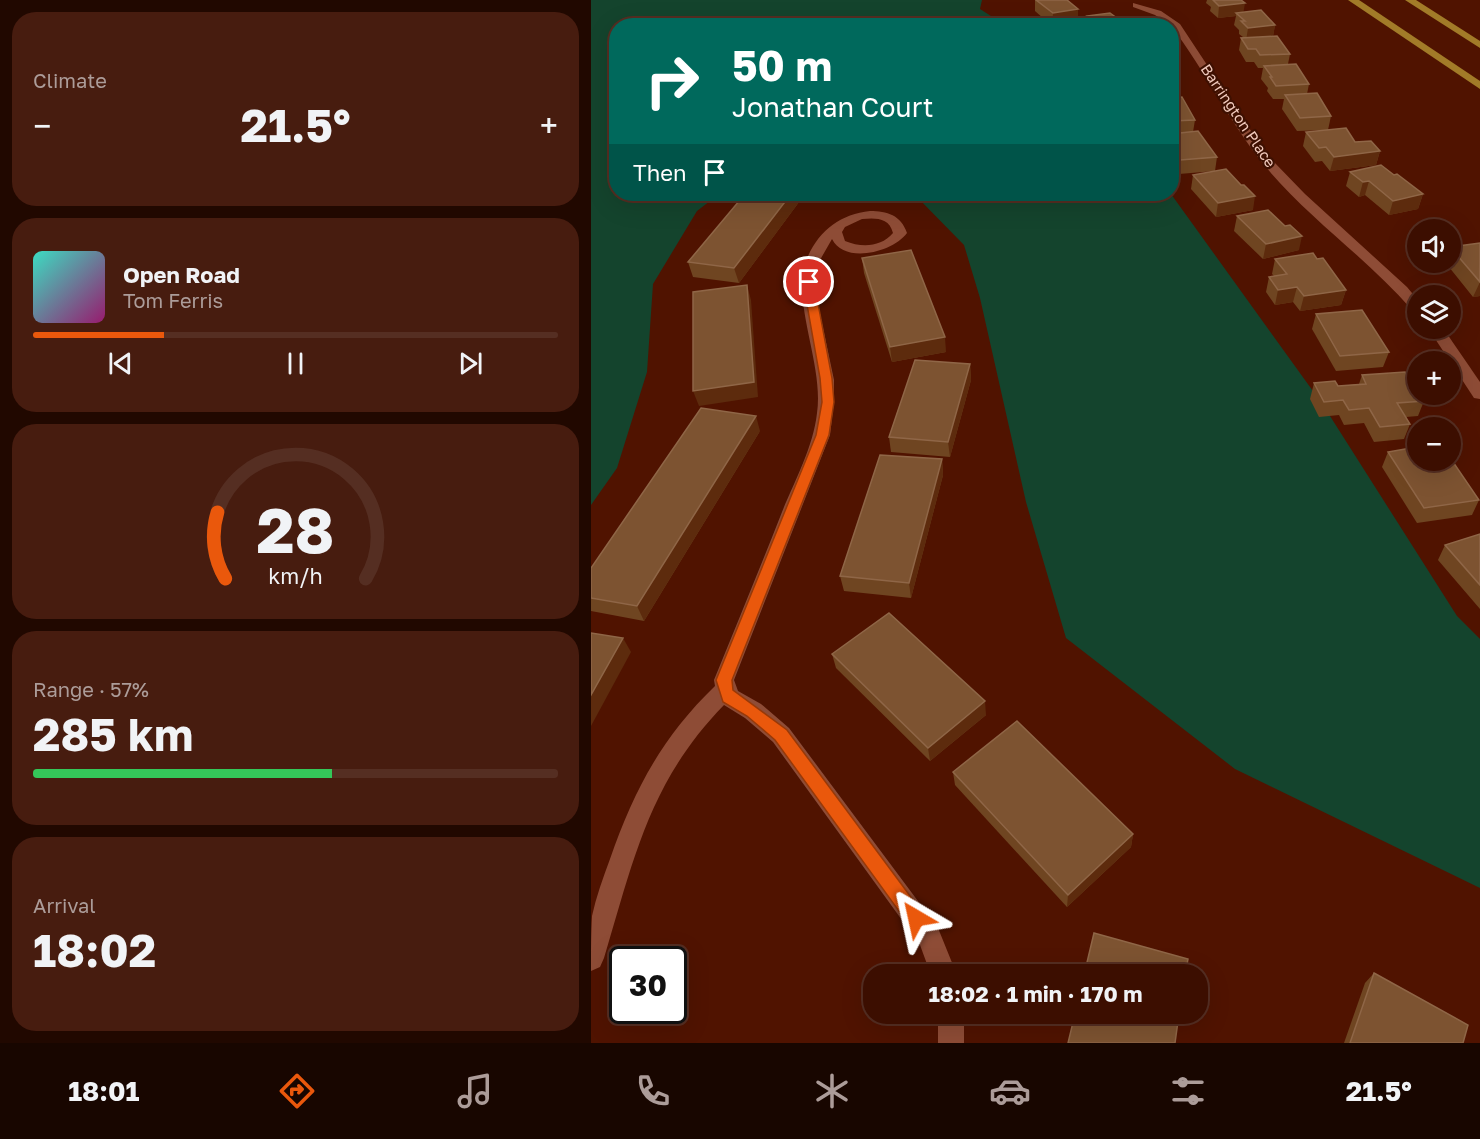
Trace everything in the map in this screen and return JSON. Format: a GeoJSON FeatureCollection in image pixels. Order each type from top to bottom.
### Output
{"type":"FeatureCollection","features":[{"type":"Feature","properties":{"kind":"main road"},"geometry":{"type":"LineString","coordinates":[[1353,0],[1480,86]]}},
{"type":"Feature","properties":{"kind":"main road"},"geometry":{"type":"LineString","coordinates":[[1410,0],[1480,45]]}},
{"type":"Feature","properties":{"kind":"street","name":"Barrington Place"},"geometry":{"type":"LineString","coordinates":[[1136,5],[1165,18]]}},
{"type":"Feature","properties":{"kind":"street","name":"Barrington Place"},"geometry":{"type":"LineString","coordinates":[[1179,29],[1264,159],[1286,183],[1380,266],[1407,296]]}},
{"type":"Feature","properties":{"kind":"street"},"geometry":{"type":"LineString","coordinates":[[838,226],[814,257],[809,282],[826,378],[828,402],[822,435],[724,680],[725,690],[729,697],[753,711],[781,735],[929,937],[940,964]]}},
{"type":"Feature","properties":{"kind":"street"},"geometry":{"type":"LineString","coordinates":[[1442,339],[1480,394]]}},
{"type":"Feature","properties":{"kind":"street"},"geometry":{"type":"LineString","coordinates":[[591,958],[647,792],[657,773],[688,728],[725,690]]}},
{"type":"Feature","properties":{"kind":"street"},"geometry":{"type":"LineString","coordinates":[[951,1024],[951,1043]]}},
{"type":"Feature","properties":{"kind":"green space"},"geometry":{"type":"Polygon","coordinates":[[[591,0],[982,0],[980,9],[994,18],[609,18],[609,201],[710,201],[697,211],[653,284],[647,372],[617,468],[591,505],[591,0]]]}},
{"type":"Feature","properties":{"kind":"green space"},"geometry":{"type":"Polygon","coordinates":[[[921,201],[1176,201],[1323,405],[1457,616],[1480,639],[1480,888],[1235,769],[1066,638],[1026,502],[980,298],[964,245],[921,201]]]}},
{"type":"Feature","properties":{"kind":"building"},"geometry":{"type":"Polygon","coordinates":[[[1036,0],[1067,0],[1078,9],[1053,13],[1036,0]]]}},
{"type":"Feature","properties":{"kind":"building"},"geometry":{"type":"Polygon","coordinates":[[[1213,0],[1241,0],[1245,3],[1219,6],[1213,0]]]}},
{"type":"Feature","properties":{"kind":"building"},"geometry":{"type":"Polygon","coordinates":[[[1261,10],[1275,25],[1248,28],[1241,21],[1245,21],[1236,13],[1261,10]]]}},
{"type":"Feature","properties":{"kind":"building"},"geometry":{"type":"Polygon","coordinates":[[[1110,13],[1117,18],[1089,18],[1087,16],[1110,13]]]}},
{"type":"Feature","properties":{"kind":"building"},"geometry":{"type":"Polygon","coordinates":[[[1277,36],[1290,54],[1260,55],[1256,49],[1248,49],[1241,38],[1277,36]]]}},
{"type":"Feature","properties":{"kind":"building"},"geometry":{"type":"Polygon","coordinates":[[[1296,64],[1309,84],[1276,86],[1264,66],[1296,64]]]}},
{"type":"Feature","properties":{"kind":"building"},"geometry":{"type":"Polygon","coordinates":[[[1317,93],[1331,116],[1300,118],[1285,95],[1317,93]]]}},
{"type":"Feature","properties":{"kind":"building"},"geometry":{"type":"Polygon","coordinates":[[[1179,97],[1182,97],[1195,120],[1179,121],[1179,97]]]}},
{"type":"Feature","properties":{"kind":"building"},"geometry":{"type":"Polygon","coordinates":[[[1346,128],[1355,142],[1371,141],[1380,151],[1334,157],[1326,147],[1319,148],[1306,132],[1346,128]]]}},
{"type":"Feature","properties":{"kind":"building"},"geometry":{"type":"Polygon","coordinates":[[[1198,131],[1217,157],[1180,160],[1179,133],[1198,131]]]}},
{"type":"Feature","properties":{"kind":"building"},"geometry":{"type":"Polygon","coordinates":[[[1381,165],[1423,194],[1393,201],[1369,181],[1363,182],[1350,172],[1381,165]]]}},
{"type":"Feature","properties":{"kind":"building"},"geometry":{"type":"Polygon","coordinates":[[[1226,169],[1255,196],[1218,203],[1193,175],[1226,169]]]}},
{"type":"Feature","properties":{"kind":"building"},"geometry":{"type":"Polygon","coordinates":[[[739,201],[786,201],[734,268],[688,262],[739,201]]]}},
{"type":"Feature","properties":{"kind":"building"},"geometry":{"type":"Polygon","coordinates":[[[1268,210],[1285,226],[1290,225],[1302,236],[1266,244],[1237,216],[1268,210]]]}},
{"type":"Feature","properties":{"kind":"building"},"geometry":{"type":"Polygon","coordinates":[[[1480,243],[1480,282],[1461,260],[1461,246],[1480,243]]]}},
{"type":"Feature","properties":{"kind":"building"},"geometry":{"type":"Polygon","coordinates":[[[911,250],[945,337],[890,347],[862,258],[911,250]]]}},
{"type":"Feature","properties":{"kind":"building"},"geometry":{"type":"Polygon","coordinates":[[[1313,253],[1317,259],[1323,258],[1346,290],[1304,296],[1297,287],[1278,290],[1269,277],[1287,274],[1275,259],[1313,253]]]}},
{"type":"Feature","properties":{"kind":"building"},"geometry":{"type":"Polygon","coordinates":[[[747,285],[754,382],[693,391],[693,292],[747,285]]]}},
{"type":"Feature","properties":{"kind":"building"},"geometry":{"type":"Polygon","coordinates":[[[1362,310],[1389,352],[1340,356],[1316,314],[1362,310]]]}},
{"type":"Feature","properties":{"kind":"building"},"geometry":{"type":"Polygon","coordinates":[[[915,360],[970,364],[948,442],[889,437],[915,360]]]}},
{"type":"Feature","properties":{"kind":"building"},"geometry":{"type":"Polygon","coordinates":[[[1405,372],[1407,402],[1397,403],[1407,419],[1407,424],[1380,427],[1369,408],[1349,410],[1343,400],[1324,402],[1314,383],[1335,381],[1338,386],[1366,384],[1362,375],[1405,372]]]}},
{"type":"Feature","properties":{"kind":"building"},"geometry":{"type":"Polygon","coordinates":[[[701,408],[756,416],[637,606],[591,598],[591,568],[701,408]]]}},
{"type":"Feature","properties":{"kind":"building"},"geometry":{"type":"Polygon","coordinates":[[[1407,449],[1407,471],[1459,471],[1479,500],[1424,508],[1388,452],[1407,449]]]}},
{"type":"Feature","properties":{"kind":"building"},"geometry":{"type":"Polygon","coordinates":[[[880,455],[942,459],[909,583],[840,576],[880,455]]]}},
{"type":"Feature","properties":{"kind":"building"},"geometry":{"type":"Polygon","coordinates":[[[1480,534],[1480,585],[1445,545],[1480,534]]]}},
{"type":"Feature","properties":{"kind":"building"},"geometry":{"type":"Polygon","coordinates":[[[889,613],[985,701],[928,748],[832,654],[889,613]]]}},
{"type":"Feature","properties":{"kind":"building"},"geometry":{"type":"Polygon","coordinates":[[[591,633],[623,638],[591,695],[591,633]]]}},
{"type":"Feature","properties":{"kind":"building"},"geometry":{"type":"Polygon","coordinates":[[[1017,721],[1133,834],[1068,895],[953,772],[1017,721]]]}},
{"type":"Feature","properties":{"kind":"building"},"geometry":{"type":"Polygon","coordinates":[[[1094,933],[1188,959],[1187,964],[1087,964],[1094,933]]]}},
{"type":"Feature","properties":{"kind":"building"},"geometry":{"type":"Polygon","coordinates":[[[1374,973],[1468,1025],[1463,1043],[1350,1043],[1374,973]]]}},
{"type":"Feature","properties":{"kind":"building"},"geometry":{"type":"Polygon","coordinates":[[[1073,1024],[1178,1024],[1175,1043],[1068,1043],[1073,1024]]]}},
{"type":"Feature","properties":{"kind":"route"},"geometry":{"type":"LineString","coordinates":[[809,282],[826,378],[828,402],[822,435],[724,680],[725,690],[729,697],[753,711],[781,735],[916,918]]}}]}
